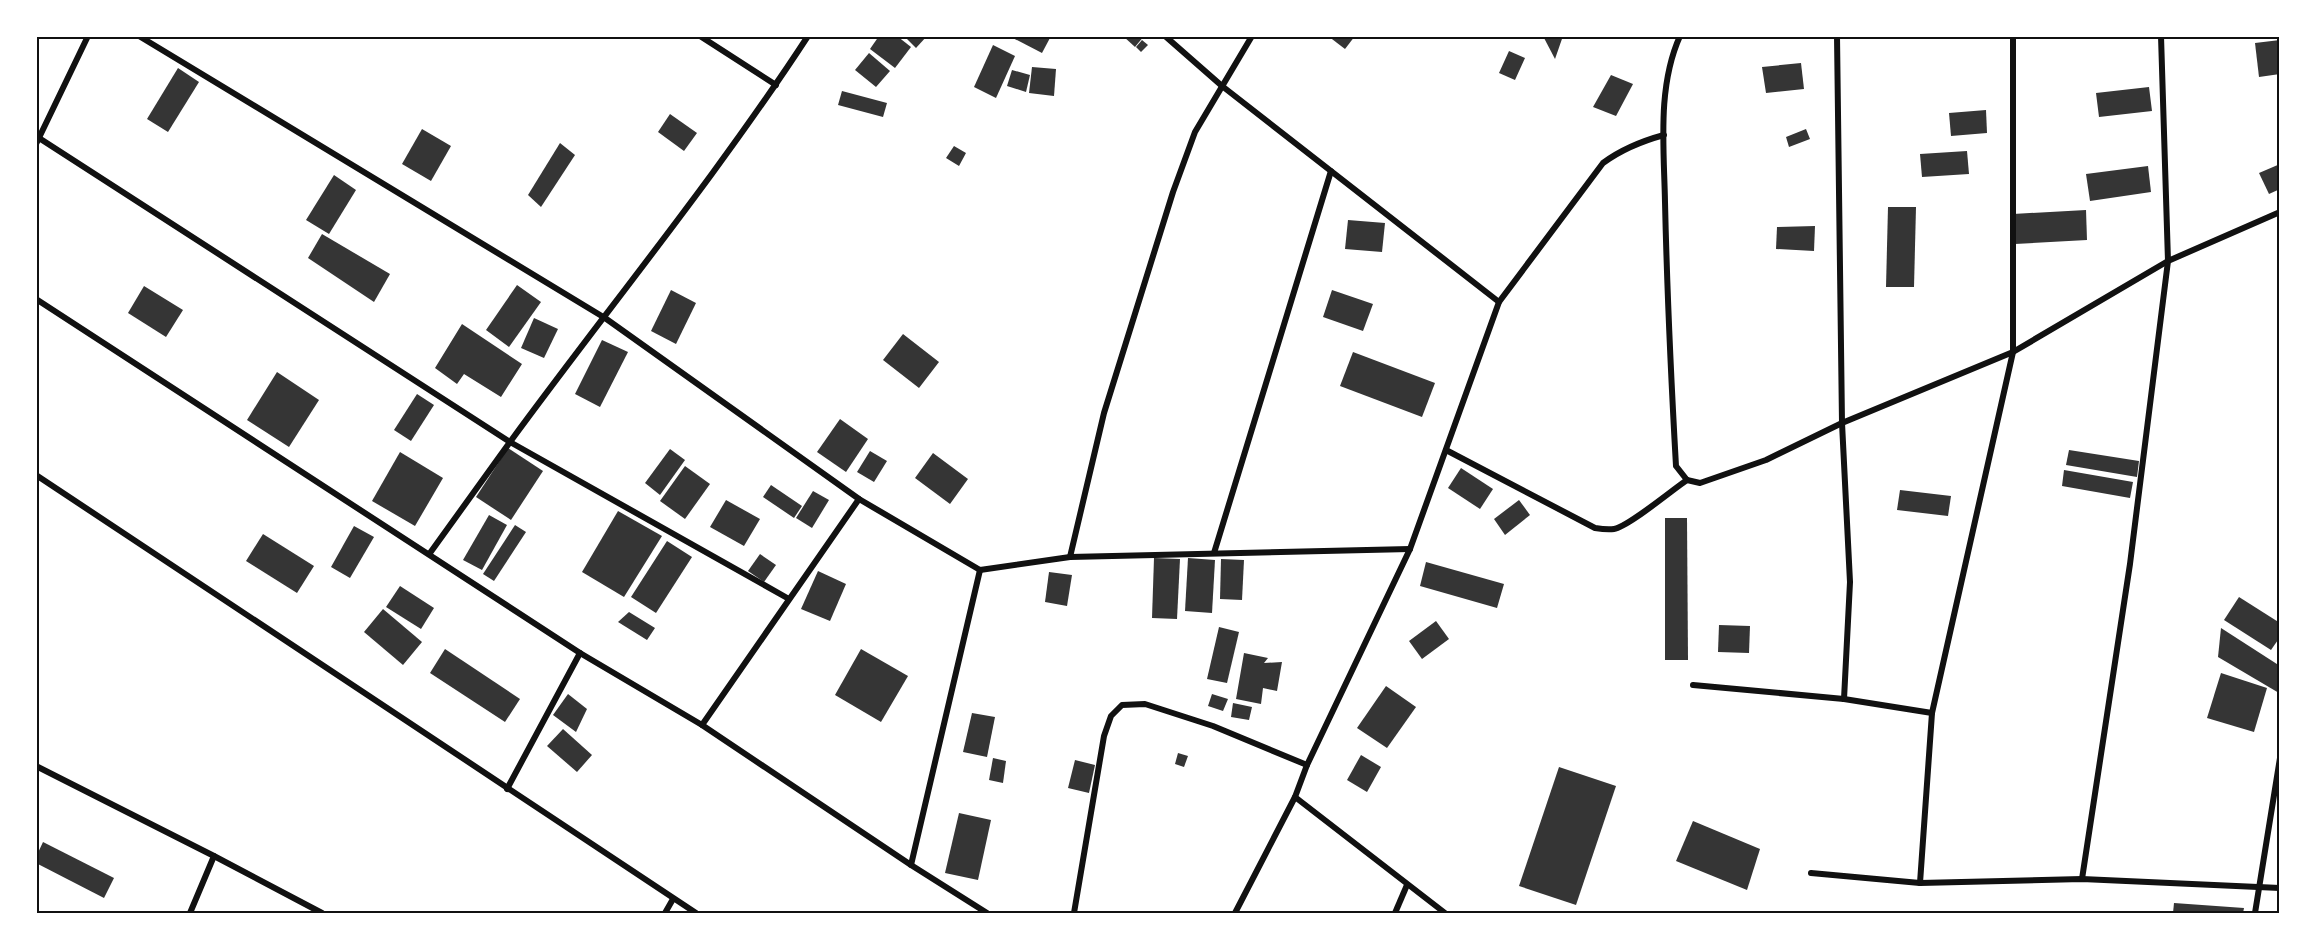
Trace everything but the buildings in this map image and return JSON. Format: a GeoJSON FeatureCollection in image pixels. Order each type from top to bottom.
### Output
{"type":"FeatureCollection","features":[{"type":"Feature","properties":{"kind":"street"},"geometry":{"type":"LineString","coordinates":[[88,36],[38,141],[510,442],[789,599]]}},
{"type":"Feature","properties":{"kind":"street"},"geometry":{"type":"LineString","coordinates":[[139,36],[605,318],[859,499],[980,570],[1070,557],[1410,549]]}},
{"type":"Feature","properties":{"kind":"street"},"geometry":{"type":"LineString","coordinates":[[700,36],[776,85]]}},
{"type":"Feature","properties":{"kind":"street"},"geometry":{"type":"LineString","coordinates":[[430,553],[776,85],[808,36]]}},
{"type":"Feature","properties":{"kind":"street"},"geometry":{"type":"LineString","coordinates":[[1165,36],[1222,86],[1500,302]]}},
{"type":"Feature","properties":{"kind":"street"},"geometry":{"type":"LineString","coordinates":[[1070,557],[1104,413],[1173,192],[1195,132],[1252,36]]}},
{"type":"Feature","properties":{"kind":"street"},"geometry":{"type":"LineString","coordinates":[[1680,36],[1670,60],[1666,86],[1664,135],[1667,302],[1676,466],[1687,480],[1700,483],[1766,460],[1842,423],[2013,352],[2168,261],[2280,212]]}},
{"type":"Feature","properties":{"kind":"street"},"geometry":{"type":"LineString","coordinates":[[1837,36],[1842,423],[1850,582],[1844,699]]}},
{"type":"Feature","properties":{"kind":"street"},"geometry":{"type":"LineString","coordinates":[[1920,883],[1932,713],[2013,352],[2013,36]]}},
{"type":"Feature","properties":{"kind":"street"},"geometry":{"type":"LineString","coordinates":[[2082,879],[2130,564],[2168,261],[2161,36]]}},
{"type":"Feature","properties":{"kind":"street"},"geometry":{"type":"LineString","coordinates":[[1235,913],[1294,797],[1410,549],[1500,302],[1603,163],[1627,148],[1664,135]]}},
{"type":"Feature","properties":{"kind":"street"},"geometry":{"type":"LineString","coordinates":[[1214,554],[1331,171]]}},
{"type":"Feature","properties":{"kind":"street"},"geometry":{"type":"LineString","coordinates":[[36,299],[430,553],[580,653],[702,724],[911,865],[987,913]]}},
{"type":"Feature","properties":{"kind":"street"},"geometry":{"type":"LineString","coordinates":[[1446,450],[1595,528],[1611,530],[1626,525],[1635,516],[1687,480]]}},
{"type":"Feature","properties":{"kind":"street"},"geometry":{"type":"LineString","coordinates":[[36,475],[696,913]]}},
{"type":"Feature","properties":{"kind":"street"},"geometry":{"type":"LineString","coordinates":[[702,724],[859,499]]}},
{"type":"Feature","properties":{"kind":"street"},"geometry":{"type":"LineString","coordinates":[[911,865],[980,570]]}},
{"type":"Feature","properties":{"kind":"street"},"geometry":{"type":"LineString","coordinates":[[507,789],[580,653]]}},
{"type":"Feature","properties":{"kind":"street"},"geometry":{"type":"LineString","coordinates":[[1693,685],[1844,699],[1932,713]]}},
{"type":"Feature","properties":{"kind":"street"},"geometry":{"type":"LineString","coordinates":[[1074,913],[1104,736],[1111,716],[1122,705],[1145,704],[1213,726],[1307,765]]}},
{"type":"Feature","properties":{"kind":"street"},"geometry":{"type":"LineString","coordinates":[[2255,913],[2280,758]]}},
{"type":"Feature","properties":{"kind":"street"},"geometry":{"type":"LineString","coordinates":[[36,766],[322,913]]}},
{"type":"Feature","properties":{"kind":"street"},"geometry":{"type":"LineString","coordinates":[[1294,797],[1445,913]]}},
{"type":"Feature","properties":{"kind":"street"},"geometry":{"type":"LineString","coordinates":[[190,913],[214,856]]}},
{"type":"Feature","properties":{"kind":"street"},"geometry":{"type":"LineString","coordinates":[[1811,873],[1920,883],[2082,879],[2280,888]]}},
{"type":"Feature","properties":{"kind":"street"},"geometry":{"type":"LineString","coordinates":[[1395,913],[1407,885]]}},
{"type":"Feature","properties":{"kind":"street"},"geometry":{"type":"LineString","coordinates":[[665,913],[673,899]]}}]}
